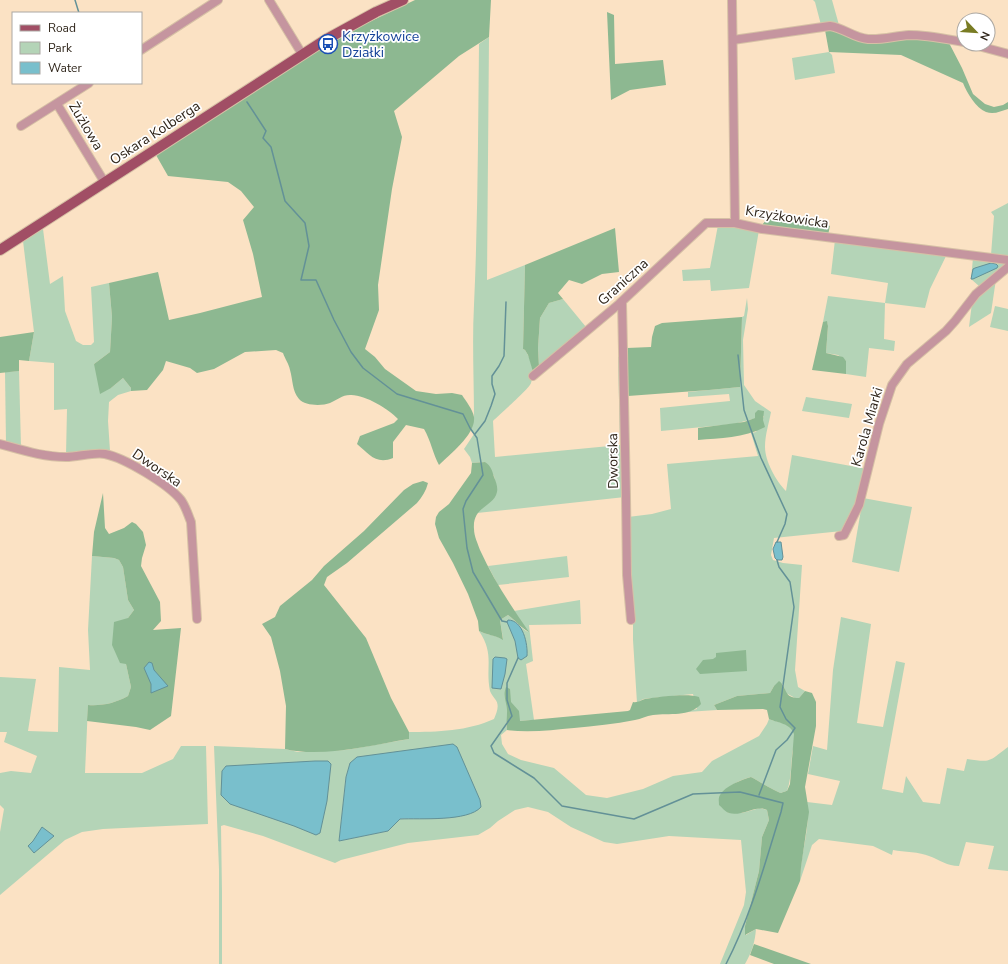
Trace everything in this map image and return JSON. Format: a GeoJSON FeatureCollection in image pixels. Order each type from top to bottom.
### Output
{"type":"FeatureCollection","features":[{"type":"Feature","properties":{"kind":"main road","name":"Oskara Kolberga"},"geometry":{"type":"LineString","coordinates":[[0,250],[302,54],[376,12],[403,0]]}},
{"type":"Feature","properties":{"kind":"street"},"geometry":{"type":"LineString","coordinates":[[142,49],[218,0]]}},
{"type":"Feature","properties":{"kind":"street"},"geometry":{"type":"LineString","coordinates":[[269,0],[302,54]]}},
{"type":"Feature","properties":{"kind":"street","name":"Krzyżkowicka"},"geometry":{"type":"LineString","coordinates":[[732,0],[735,223],[762,229],[1008,260]]}},
{"type":"Feature","properties":{"kind":"street"},"geometry":{"type":"LineString","coordinates":[[733,40],[830,26],[838,27],[859,38],[869,39],[909,35],[956,41]]}},
{"type":"Feature","properties":{"kind":"street"},"geometry":{"type":"LineString","coordinates":[[996,51],[1008,54]]}},
{"type":"Feature","properties":{"kind":"street","name":"Żużlowa"},"geometry":{"type":"LineString","coordinates":[[21,126],[87,84]]}},
{"type":"Feature","properties":{"kind":"street","name":"Żużlowa"},"geometry":{"type":"LineString","coordinates":[[57,104],[105,183]]}},
{"type":"Feature","properties":{"kind":"street","name":"Graniczna"},"geometry":{"type":"LineString","coordinates":[[533,376],[622,302],[706,223],[735,223]]}},
{"type":"Feature","properties":{"kind":"street","name":"Karola Miarki"},"geometry":{"type":"LineString","coordinates":[[839,536],[844,535],[859,506],[879,424],[886,399],[892,385],[907,364],[951,326],[976,294],[1008,267]]}},
{"type":"Feature","properties":{"kind":"street","name":"Dworska"},"geometry":{"type":"LineString","coordinates":[[622,302],[627,575],[631,620]]}},
{"type":"Feature","properties":{"kind":"street","name":"Dworska"},"geometry":{"type":"LineString","coordinates":[[0,444],[51,457],[68,457],[100,453],[106,454],[127,463],[159,482],[174,493],[182,501],[191,522],[197,619]]}},
{"type":"Feature","properties":{"kind":"green space"},"geometry":{"type":"Polygon","coordinates":[[[415,0],[491,0],[489,37],[459,56],[394,111],[402,137],[392,189],[378,285],[379,310],[365,349],[375,357],[385,369],[416,391],[436,394],[452,393],[462,395],[474,417],[474,423],[467,437],[439,465],[424,429],[406,425],[393,442],[393,458],[387,460],[377,459],[369,455],[357,444],[360,436],[394,423],[398,419],[376,403],[356,395],[344,396],[323,405],[305,403],[299,399],[295,392],[289,368],[283,353],[276,350],[245,352],[214,369],[197,373],[190,368],[166,361],[163,370],[147,390],[131,391],[131,388],[123,378],[111,388],[100,394],[94,364],[110,352],[112,317],[109,283],[158,272],[169,320],[262,297],[253,254],[243,220],[254,207],[241,191],[228,182],[168,176],[156,155],[340,36],[415,0]]]}},
{"type":"Feature","properties":{"kind":"green space"},"geometry":{"type":"Polygon","coordinates":[[[813,0],[832,0],[839,25],[821,25],[815,2],[813,0]]]}},
{"type":"Feature","properties":{"kind":"green space"},"geometry":{"type":"Polygon","coordinates":[[[607,12],[614,15],[615,64],[663,60],[666,85],[630,90],[611,100],[607,12]]]}},
{"type":"Feature","properties":{"kind":"green space"},"geometry":{"type":"Polygon","coordinates":[[[825,30],[836,30],[873,43],[895,41],[902,38],[948,41],[973,94],[985,104],[994,107],[1008,102],[1008,109],[995,113],[989,113],[982,110],[969,96],[963,83],[901,55],[829,52],[825,30]]]}},
{"type":"Feature","properties":{"kind":"green space"},"geometry":{"type":"Polygon","coordinates":[[[489,37],[487,280],[525,265],[523,349],[531,361],[533,374],[529,386],[493,421],[495,457],[620,445],[618,357],[622,356],[625,497],[477,513],[492,499],[497,491],[494,476],[485,462],[472,463],[470,457],[464,449],[474,434],[471,431],[474,417],[473,333],[477,207],[479,44],[489,37]]]}},
{"type":"Feature","properties":{"kind":"green space"},"geometry":{"type":"Polygon","coordinates":[[[829,52],[832,55],[835,73],[795,80],[792,58],[829,52]]]}},
{"type":"Feature","properties":{"kind":"green space"},"geometry":{"type":"Polygon","coordinates":[[[1008,203],[1008,258],[991,255],[994,216],[991,212],[1008,203]]]}},
{"type":"Feature","properties":{"kind":"green space"},"geometry":{"type":"Polygon","coordinates":[[[778,218],[806,225],[823,223],[830,226],[828,235],[762,225],[767,219],[778,218]]]}},
{"type":"Feature","properties":{"kind":"green space"},"geometry":{"type":"Polygon","coordinates":[[[718,225],[737,226],[759,230],[749,288],[711,291],[710,280],[683,281],[682,270],[710,268],[718,225]]]}},
{"type":"Feature","properties":{"kind":"green space"},"geometry":{"type":"Polygon","coordinates":[[[615,228],[619,272],[602,274],[582,284],[569,280],[558,293],[563,299],[549,303],[540,318],[538,348],[539,367],[533,372],[528,355],[523,349],[525,265],[615,228]]]}},
{"type":"Feature","properties":{"kind":"green space"},"geometry":{"type":"Polygon","coordinates":[[[43,229],[50,284],[63,276],[65,311],[76,341],[83,345],[91,345],[94,342],[91,287],[109,283],[112,317],[110,352],[94,364],[111,388],[123,378],[131,388],[131,391],[118,395],[109,402],[108,421],[110,451],[66,455],[67,409],[54,410],[54,363],[29,361],[34,332],[23,241],[43,229]]]}},
{"type":"Feature","properties":{"kind":"green space"},"geometry":{"type":"Polygon","coordinates":[[[835,240],[947,254],[930,289],[925,308],[885,303],[888,283],[831,274],[835,240]]]}},
{"type":"Feature","properties":{"kind":"green space"},"geometry":{"type":"Polygon","coordinates":[[[973,258],[1008,262],[1008,265],[978,289],[979,286],[971,279],[973,258]]]}},
{"type":"Feature","properties":{"kind":"green space"},"geometry":{"type":"Polygon","coordinates":[[[996,279],[991,313],[969,327],[972,303],[996,279]]]}},
{"type":"Feature","properties":{"kind":"green space"},"geometry":{"type":"Polygon","coordinates":[[[828,296],[885,303],[884,339],[895,341],[894,351],[869,348],[866,377],[846,374],[846,361],[838,355],[826,353],[828,326],[827,322],[823,322],[828,296]]]}},
{"type":"Feature","properties":{"kind":"green space"},"geometry":{"type":"Polygon","coordinates":[[[747,298],[748,309],[743,340],[744,385],[755,401],[771,412],[766,434],[765,452],[778,482],[786,491],[792,455],[867,469],[858,507],[842,531],[774,538],[771,555],[773,560],[783,563],[802,565],[795,670],[798,687],[805,691],[799,698],[795,698],[786,693],[783,684],[774,686],[770,693],[737,696],[714,705],[717,710],[686,712],[697,709],[693,694],[643,699],[637,703],[633,640],[633,606],[629,583],[628,517],[652,514],[671,509],[667,464],[758,456],[751,433],[756,432],[764,416],[734,424],[661,431],[660,408],[730,401],[729,394],[688,397],[688,392],[740,387],[742,317],[744,316],[747,298]]]}},
{"type":"Feature","properties":{"kind":"green space"},"geometry":{"type":"Polygon","coordinates":[[[563,299],[586,327],[539,367],[538,348],[540,318],[549,303],[563,299]]]}},
{"type":"Feature","properties":{"kind":"green space"},"geometry":{"type":"Polygon","coordinates":[[[995,306],[1008,309],[1008,331],[990,327],[995,306]]]}},
{"type":"Feature","properties":{"kind":"green space"},"geometry":{"type":"Polygon","coordinates":[[[742,317],[740,387],[628,396],[627,348],[651,347],[655,326],[662,323],[742,317]]]}},
{"type":"Feature","properties":{"kind":"green space"},"geometry":{"type":"Polygon","coordinates":[[[827,321],[826,353],[843,357],[846,361],[846,374],[812,370],[823,322],[827,321]]]}},
{"type":"Feature","properties":{"kind":"green space"},"geometry":{"type":"Polygon","coordinates":[[[34,332],[29,361],[19,360],[19,371],[0,373],[0,337],[34,332]]]}},
{"type":"Feature","properties":{"kind":"green space"},"geometry":{"type":"Polygon","coordinates":[[[19,371],[21,447],[6,443],[5,372],[19,371]]]}},
{"type":"Feature","properties":{"kind":"green space"},"geometry":{"type":"Polygon","coordinates":[[[806,397],[852,404],[849,418],[802,411],[806,397]]]}},
{"type":"Feature","properties":{"kind":"green space"},"geometry":{"type":"Polygon","coordinates":[[[758,410],[764,411],[763,420],[765,427],[757,431],[724,438],[698,440],[698,428],[744,422],[755,418],[755,413],[758,410]]]}},
{"type":"Feature","properties":{"kind":"green space"},"geometry":{"type":"Polygon","coordinates":[[[485,462],[492,470],[497,484],[497,492],[492,501],[476,516],[474,521],[475,534],[480,550],[496,582],[529,632],[508,615],[500,620],[503,640],[479,631],[478,621],[468,594],[439,538],[435,524],[436,517],[439,512],[449,504],[471,473],[472,463],[485,462]]]}},
{"type":"Feature","properties":{"kind":"green space"},"geometry":{"type":"Polygon","coordinates":[[[423,481],[428,483],[424,494],[417,503],[347,563],[327,577],[324,585],[366,638],[391,698],[409,732],[409,739],[347,750],[314,752],[285,749],[286,706],[280,671],[271,637],[262,624],[275,617],[280,606],[312,580],[324,566],[364,531],[404,490],[413,484],[423,481]]]}},
{"type":"Feature","properties":{"kind":"green space"},"geometry":{"type":"Polygon","coordinates":[[[103,493],[105,528],[109,534],[124,528],[132,522],[136,524],[143,532],[146,545],[141,566],[160,602],[161,621],[153,630],[181,628],[171,716],[150,730],[87,721],[88,705],[109,704],[128,696],[131,687],[126,664],[120,663],[112,645],[114,622],[128,618],[134,610],[128,600],[123,567],[119,560],[114,558],[92,556],[94,532],[103,493]]]}},
{"type":"Feature","properties":{"kind":"green space"},"geometry":{"type":"Polygon","coordinates":[[[863,498],[912,507],[899,572],[852,562],[863,498]]]}},
{"type":"Feature","properties":{"kind":"green space"},"geometry":{"type":"Polygon","coordinates":[[[92,556],[114,558],[119,560],[123,567],[128,600],[134,610],[128,618],[126,664],[131,687],[128,696],[109,704],[88,705],[85,773],[142,773],[173,759],[181,746],[206,746],[208,824],[103,829],[82,832],[65,840],[0,895],[0,832],[4,809],[0,805],[0,773],[11,771],[31,773],[37,756],[4,742],[7,732],[0,732],[0,677],[36,679],[28,731],[58,732],[59,667],[90,670],[88,630],[92,556]]]}},
{"type":"Feature","properties":{"kind":"green space"},"geometry":{"type":"Polygon","coordinates":[[[567,556],[569,577],[498,585],[488,566],[567,556]]]}},
{"type":"Feature","properties":{"kind":"green space"},"geometry":{"type":"Polygon","coordinates":[[[580,600],[581,624],[529,625],[533,661],[526,664],[534,720],[506,722],[507,730],[501,735],[502,744],[508,754],[521,760],[554,768],[586,795],[607,798],[643,789],[673,776],[702,772],[712,761],[759,736],[769,719],[787,725],[794,732],[795,739],[787,791],[781,793],[751,777],[734,784],[721,794],[728,813],[742,813],[760,808],[767,810],[769,820],[762,837],[759,871],[745,926],[746,935],[756,929],[753,947],[745,964],[720,964],[744,905],[746,892],[741,840],[669,836],[617,844],[604,842],[571,827],[548,812],[528,807],[515,810],[478,835],[408,843],[341,860],[335,863],[263,836],[224,825],[221,826],[222,964],[219,964],[219,869],[214,746],[285,749],[298,752],[346,750],[409,739],[409,732],[441,731],[463,728],[494,719],[498,706],[497,701],[490,691],[487,647],[479,631],[503,639],[500,620],[508,615],[528,632],[514,611],[580,600]],[[350,763],[346,777],[339,841],[388,831],[400,819],[422,818],[480,800],[472,784],[350,763]]]}},
{"type":"Feature","properties":{"kind":"green space"},"geometry":{"type":"Polygon","coordinates":[[[841,617],[871,624],[857,723],[883,727],[896,661],[905,663],[882,789],[903,793],[906,776],[923,802],[940,804],[947,768],[964,771],[967,759],[981,761],[990,760],[1008,747],[1008,871],[988,869],[994,846],[966,842],[959,866],[955,866],[921,854],[893,850],[892,855],[873,846],[819,839],[812,845],[800,881],[800,871],[808,821],[807,802],[832,805],[840,781],[808,774],[813,746],[827,750],[833,670],[841,617]]]}},
{"type":"Feature","properties":{"kind":"green space"},"geometry":{"type":"Polygon","coordinates":[[[746,650],[747,671],[700,674],[696,669],[703,660],[713,659],[716,657],[716,653],[746,650]]]}},
{"type":"Feature","properties":{"kind":"green space"},"geometry":{"type":"Polygon","coordinates":[[[779,681],[790,696],[799,698],[805,691],[812,693],[816,702],[816,726],[805,787],[809,812],[800,881],[778,933],[756,929],[745,935],[745,926],[759,871],[762,837],[769,820],[767,810],[763,809],[758,808],[734,814],[725,811],[719,805],[719,797],[729,786],[751,777],[781,793],[787,791],[790,784],[794,734],[787,725],[769,719],[767,710],[717,710],[714,705],[737,696],[770,693],[779,681]]]}},
{"type":"Feature","properties":{"kind":"green space"},"geometry":{"type":"Polygon","coordinates":[[[506,687],[510,689],[511,702],[519,711],[520,721],[628,711],[630,710],[633,702],[665,696],[681,695],[699,697],[701,704],[685,713],[653,715],[620,723],[549,730],[515,731],[507,730],[506,687]]]}},
{"type":"Feature","properties":{"kind":"green space"},"geometry":{"type":"Polygon","coordinates":[[[754,944],[811,964],[774,964],[750,955],[754,944]]]}},
{"type":"Feature","properties":{"kind":"water"},"geometry":{"type":"Polygon","coordinates":[[[991,263],[996,264],[998,266],[997,268],[971,279],[973,269],[991,263]]]}},
{"type":"Feature","properties":{"kind":"water"},"geometry":{"type":"Polygon","coordinates":[[[776,542],[781,542],[782,560],[777,560],[775,558],[773,549],[776,542]]]}},
{"type":"Feature","properties":{"kind":"water"},"geometry":{"type":"Polygon","coordinates":[[[508,620],[517,624],[524,634],[527,645],[527,656],[521,660],[518,658],[515,641],[507,622],[508,620]]]}},
{"type":"Feature","properties":{"kind":"water"},"geometry":{"type":"Polygon","coordinates":[[[495,657],[507,659],[501,689],[492,688],[493,659],[495,657]]]}},
{"type":"Feature","properties":{"kind":"water"},"geometry":{"type":"Polygon","coordinates":[[[149,662],[152,663],[154,670],[168,686],[151,693],[151,684],[144,668],[149,662]]]}},
{"type":"Feature","properties":{"kind":"water"},"geometry":{"type":"Polygon","coordinates":[[[453,744],[457,747],[480,800],[481,807],[475,812],[455,817],[400,819],[388,831],[339,841],[346,777],[350,763],[357,757],[453,744]]]}},
{"type":"Feature","properties":{"kind":"water"},"geometry":{"type":"Polygon","coordinates":[[[328,761],[331,764],[327,801],[320,833],[316,835],[230,804],[221,795],[222,771],[226,766],[328,761]]]}},
{"type":"Feature","properties":{"kind":"water"},"geometry":{"type":"Polygon","coordinates":[[[42,827],[54,836],[34,853],[28,846],[42,827]]]}},
{"type":"Feature","properties":{"kind":"waterway"},"geometry":{"type":"LineString","coordinates":[[75,0],[79,12]]}},
{"type":"Feature","properties":{"kind":"waterway"},"geometry":{"type":"LineString","coordinates":[[247,102],[266,131],[263,138],[271,147],[285,201],[305,223],[309,246],[301,280],[316,280],[334,320],[351,352],[363,368],[397,394],[463,414],[477,438],[483,475],[466,501],[463,509],[467,548],[473,572],[502,621],[507,622]]}},
{"type":"Feature","properties":{"kind":"waterway"},"geometry":{"type":"LineString","coordinates":[[475,434],[485,421],[491,406],[495,394],[492,384],[492,376],[504,356],[506,302]]}},
{"type":"Feature","properties":{"kind":"waterway"},"geometry":{"type":"LineString","coordinates":[[738,355],[744,410],[761,458],[787,514],[785,524],[777,542]]}},
{"type":"Feature","properties":{"kind":"waterway"},"geometry":{"type":"LineString","coordinates":[[759,795],[776,750],[787,740],[795,728],[786,719],[780,707],[794,607],[790,582],[779,567],[777,560]]}},
{"type":"Feature","properties":{"kind":"waterway"},"geometry":{"type":"LineString","coordinates":[[518,658],[507,683],[507,700],[512,716],[491,746],[494,753],[534,778],[562,806],[634,819],[693,794],[740,792],[783,803],[750,908],[726,964]]}},
{"type":"Feature","properties":{"kind":"place","name":"Krzyżkowice Działki"},"geometry":{"type":"Point","coordinates":[328,44]}}]}
